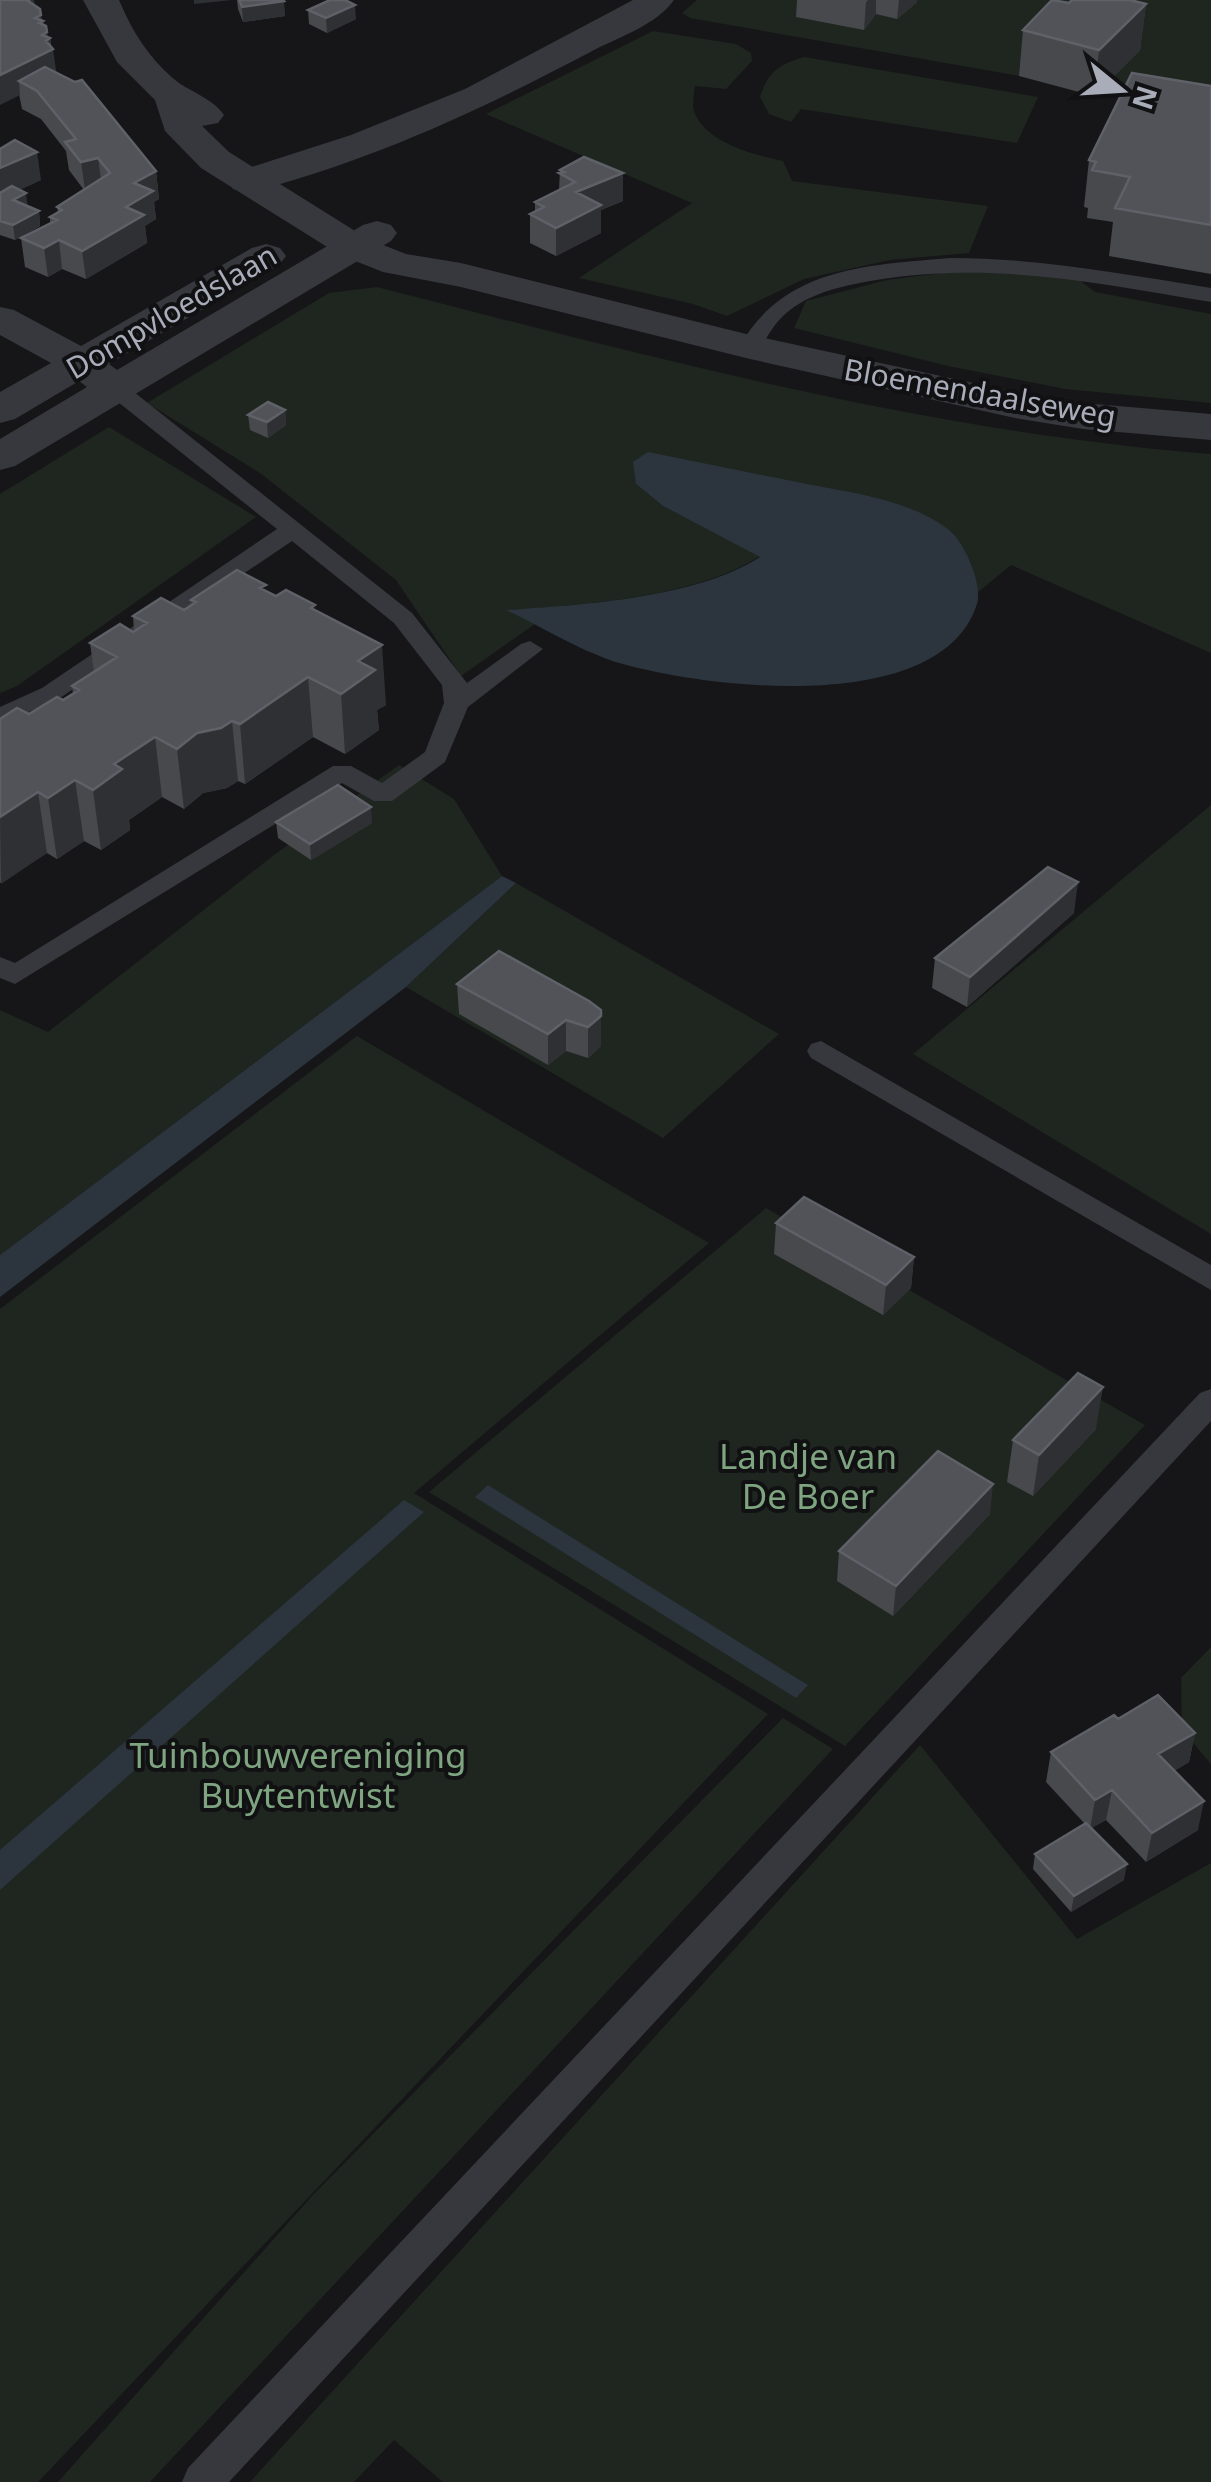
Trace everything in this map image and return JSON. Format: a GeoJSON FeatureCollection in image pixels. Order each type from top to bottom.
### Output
{"type":"FeatureCollection","features":[{"type":"Feature","properties":{"kind":"street","name":"Bloemendaalseweg"},"geometry":{"type":"LineString","coordinates":[[101,0],[117,37],[143,71],[173,100],[178,122],[215,160],[262,177],[418,270],[461,274],[750,347],[1014,405],[1083,416],[1211,427]]}},
{"type":"Feature","properties":{"kind":"street"},"geometry":{"type":"LineString","coordinates":[[262,177],[364,143],[478,97],[638,14],[656,0]]}},
{"type":"Feature","properties":{"kind":"street","name":"Dompvloedslaan"},"geometry":{"type":"LineString","coordinates":[[0,410],[82,363],[348,230]]}},
{"type":"Feature","properties":{"kind":"street","name":"Dompvloedslaan"},"geometry":{"type":"LineString","coordinates":[[0,457],[116,389],[348,230]]}},
{"type":"Feature","properties":{"kind":"street"},"geometry":{"type":"LineString","coordinates":[[0,320],[82,363],[116,389]]}},
{"type":"Feature","properties":{"kind":"lane"},"geometry":{"type":"LineString","coordinates":[[750,347],[770,315],[812,286],[896,268],[963,262],[1018,263],[1211,295]]}},
{"type":"Feature","properties":{"kind":"lane","name":"Dompvloedslaan"},"geometry":{"type":"LineString","coordinates":[[116,389],[403,618],[455,684],[457,703]]}},
{"type":"Feature","properties":{"kind":"lane"},"geometry":{"type":"LineString","coordinates":[[0,717],[51,693],[295,528]]}},
{"type":"Feature","properties":{"kind":"lane"},"geometry":{"type":"LineString","coordinates":[[0,966],[15,974],[342,772],[382,795],[436,756],[457,703],[530,648]]}},
{"type":"Feature","properties":{"kind":"lane"},"geometry":{"type":"LineString","coordinates":[[821,1051],[1211,1280]]}},
{"type":"Feature","properties":{"kind":"lane"},"geometry":{"type":"LineString","coordinates":[[202,2482],[1211,1401]]}},
{"type":"Feature","properties":{"kind":"green space"},"geometry":{"type":"Polygon","coordinates":[[[697,0],[1211,0],[1211,103],[1020,76],[690,18],[682,13],[697,0]]]}},
{"type":"Feature","properties":{"kind":"green space"},"geometry":{"type":"Polygon","coordinates":[[[653,31],[736,44],[751,53],[752,61],[726,89],[695,86],[694,111],[700,122],[720,139],[745,151],[783,161],[792,181],[988,206],[969,253],[890,260],[804,279],[727,316],[693,304],[579,278],[692,203],[486,114],[653,31]]]}},
{"type":"Feature","properties":{"kind":"green space"},"geometry":{"type":"Polygon","coordinates":[[[804,57],[1038,97],[1017,143],[801,109],[791,122],[769,114],[760,97],[767,81],[781,67],[804,57]]]}},
{"type":"Feature","properties":{"kind":"green space"},"geometry":{"type":"Polygon","coordinates":[[[949,272],[1027,273],[1078,279],[1095,292],[1211,314],[1211,403],[1065,389],[948,366],[794,328],[806,301],[887,280],[949,272]]]}},
{"type":"Feature","properties":{"kind":"green space"},"geometry":{"type":"Polygon","coordinates":[[[377,287],[686,365],[895,410],[1105,443],[1211,454],[1211,653],[1011,565],[977,593],[971,564],[951,531],[636,484],[663,506],[760,556],[734,570],[673,590],[605,602],[508,610],[535,624],[461,676],[396,580],[260,473],[147,403],[329,293],[377,287]]]}},
{"type":"Feature","properties":{"kind":"green space"},"geometry":{"type":"Polygon","coordinates":[[[109,427],[256,517],[17,686],[0,693],[0,494],[109,427]]]}},
{"type":"Feature","properties":{"kind":"green space"},"geometry":{"type":"Polygon","coordinates":[[[399,765],[454,799],[502,876],[0,1255],[0,1010],[48,1032],[274,855],[399,765]]]}},
{"type":"Feature","properties":{"kind":"green space"},"geometry":{"type":"Polygon","coordinates":[[[1211,805],[1211,1234],[913,1054],[1211,805]]]}},
{"type":"Feature","properties":{"kind":"green space"},"geometry":{"type":"Polygon","coordinates":[[[516,883],[779,1034],[663,1138],[406,987],[516,883]]]}},
{"type":"Feature","properties":{"kind":"green space","name":"Tuinbouwvereniging Buytentwist"},"geometry":{"type":"Polygon","coordinates":[[[357,1036],[709,1243],[414,1493],[768,1714],[38,2482],[0,2482],[0,1309],[357,1036]]]}},
{"type":"Feature","properties":{"kind":"green space","name":"Landje van De Boer"},"geometry":{"type":"Polygon","coordinates":[[[766,1208],[1145,1425],[845,1746],[429,1492],[766,1208]]]}},
{"type":"Feature","properties":{"kind":"green space"},"geometry":{"type":"Polygon","coordinates":[[[1211,1647],[1211,1764],[1182,1730],[1181,1678],[1211,1647]]]}},
{"type":"Feature","properties":{"kind":"green space"},"geometry":{"type":"Polygon","coordinates":[[[783,1718],[833,1749],[150,2482],[58,2482],[311,2197],[783,1718]]]}},
{"type":"Feature","properties":{"kind":"green space"},"geometry":{"type":"Polygon","coordinates":[[[920,1745],[1077,1939],[1211,1863],[1211,2482],[443,2482],[394,2440],[354,2482],[250,2482],[920,1745]]]}},
{"type":"Feature","properties":{"kind":"shaded area"},"geometry":{"type":"Polygon","coordinates":[[[648,452],[855,493],[914,510],[948,529],[960,543],[975,575],[977,604],[955,640],[918,664],[872,679],[818,685],[709,681],[623,664],[578,647],[506,610],[603,602],[672,590],[734,571],[760,557],[663,506],[636,484],[633,462],[648,452]]]}},
{"type":"Feature","properties":{"kind":"shaded area"},"geometry":{"type":"Polygon","coordinates":[[[502,876],[516,883],[406,987],[0,1297],[0,1255],[502,876]]]}},
{"type":"Feature","properties":{"kind":"shaded area"},"geometry":{"type":"Polygon","coordinates":[[[488,1485],[808,1685],[796,1698],[475,1497],[488,1485]]]}},
{"type":"Feature","properties":{"kind":"shaded area"},"geometry":{"type":"Polygon","coordinates":[[[404,1500],[424,1512],[0,1890],[0,1850],[404,1500]]]}},
{"type":"Feature","properties":{"kind":"building"},"geometry":{"type":"Polygon","coordinates":[[[0,0],[30,0],[40,9],[41,15],[35,18],[46,26],[47,32],[42,35],[50,38],[46,41],[53,49],[0,75],[0,0]]]}},
{"type":"Feature","properties":{"kind":"building"},"geometry":{"type":"Polygon","coordinates":[[[239,0],[283,0],[284,1],[242,7],[239,0]]]}},
{"type":"Feature","properties":{"kind":"building"},"geometry":{"type":"Polygon","coordinates":[[[330,0],[355,5],[326,18],[308,10],[330,0]]]}},
{"type":"Feature","properties":{"kind":"building"},"geometry":{"type":"Polygon","coordinates":[[[1052,0],[1130,0],[1146,4],[1099,50],[1023,30],[1052,0]]]}},
{"type":"Feature","properties":{"kind":"building"},"geometry":{"type":"Polygon","coordinates":[[[45,67],[75,82],[82,80],[156,171],[134,183],[153,191],[126,207],[144,215],[82,251],[59,240],[44,248],[21,238],[57,220],[50,217],[62,210],[57,207],[110,173],[98,158],[81,162],[65,142],[76,139],[37,91],[19,81],[45,67]]]}},
{"type":"Feature","properties":{"kind":"building"},"geometry":{"type":"Polygon","coordinates":[[[1132,73],[1211,86],[1211,225],[1115,208],[1130,177],[1092,170],[1096,162],[1089,160],[1132,73]]]}},
{"type":"Feature","properties":{"kind":"building"},"geometry":{"type":"Polygon","coordinates":[[[15,140],[37,152],[0,168],[0,149],[15,140]]]}},
{"type":"Feature","properties":{"kind":"building"},"geometry":{"type":"Polygon","coordinates":[[[584,157],[623,173],[576,192],[601,205],[556,228],[530,214],[544,207],[535,202],[575,182],[560,170],[584,157]]]}},
{"type":"Feature","properties":{"kind":"building"},"geometry":{"type":"Polygon","coordinates":[[[12,186],[26,193],[13,200],[39,211],[13,225],[0,221],[0,193],[12,186]]]}},
{"type":"Feature","properties":{"kind":"building"},"geometry":{"type":"Polygon","coordinates":[[[268,402],[285,410],[267,422],[248,415],[268,402]]]}},
{"type":"Feature","properties":{"kind":"building"},"geometry":{"type":"Polygon","coordinates":[[[237,570],[266,585],[260,588],[276,596],[286,590],[315,605],[311,608],[382,645],[358,661],[375,670],[341,694],[308,677],[240,724],[232,721],[221,728],[197,733],[177,749],[155,737],[114,764],[122,769],[93,790],[75,780],[48,798],[38,792],[0,817],[0,719],[17,708],[29,714],[57,697],[63,700],[79,690],[72,686],[117,657],[90,643],[120,624],[133,632],[147,623],[133,616],[161,598],[184,610],[196,602],[191,600],[237,570]]]}},
{"type":"Feature","properties":{"kind":"building"},"geometry":{"type":"Polygon","coordinates":[[[338,785],[371,807],[310,844],[276,822],[338,785]]]}},
{"type":"Feature","properties":{"kind":"building"},"geometry":{"type":"Polygon","coordinates":[[[1048,867],[1078,882],[970,977],[935,958],[1048,867]]]}},
{"type":"Feature","properties":{"kind":"building"},"geometry":{"type":"Polygon","coordinates":[[[499,951],[589,1001],[601,1010],[601,1016],[588,1027],[566,1020],[548,1034],[457,984],[499,951]]]}},
{"type":"Feature","properties":{"kind":"building"},"geometry":{"type":"Polygon","coordinates":[[[804,1197],[914,1257],[886,1285],[776,1223],[804,1197]]]}},
{"type":"Feature","properties":{"kind":"building"},"geometry":{"type":"Polygon","coordinates":[[[1078,1373],[1103,1387],[1039,1455],[1013,1440],[1078,1373]]]}},
{"type":"Feature","properties":{"kind":"building"},"geometry":{"type":"Polygon","coordinates":[[[938,1451],[993,1484],[896,1586],[839,1551],[938,1451]]]}},
{"type":"Feature","properties":{"kind":"building"},"geometry":{"type":"Polygon","coordinates":[[[1158,1695],[1195,1733],[1158,1754],[1204,1801],[1152,1833],[1112,1790],[1095,1800],[1051,1752],[1114,1715],[1118,1719],[1158,1695]]]}},
{"type":"Feature","properties":{"kind":"building"},"geometry":{"type":"Polygon","coordinates":[[[1086,1823],[1127,1864],[1074,1896],[1035,1854],[1086,1823]]]}}]}
